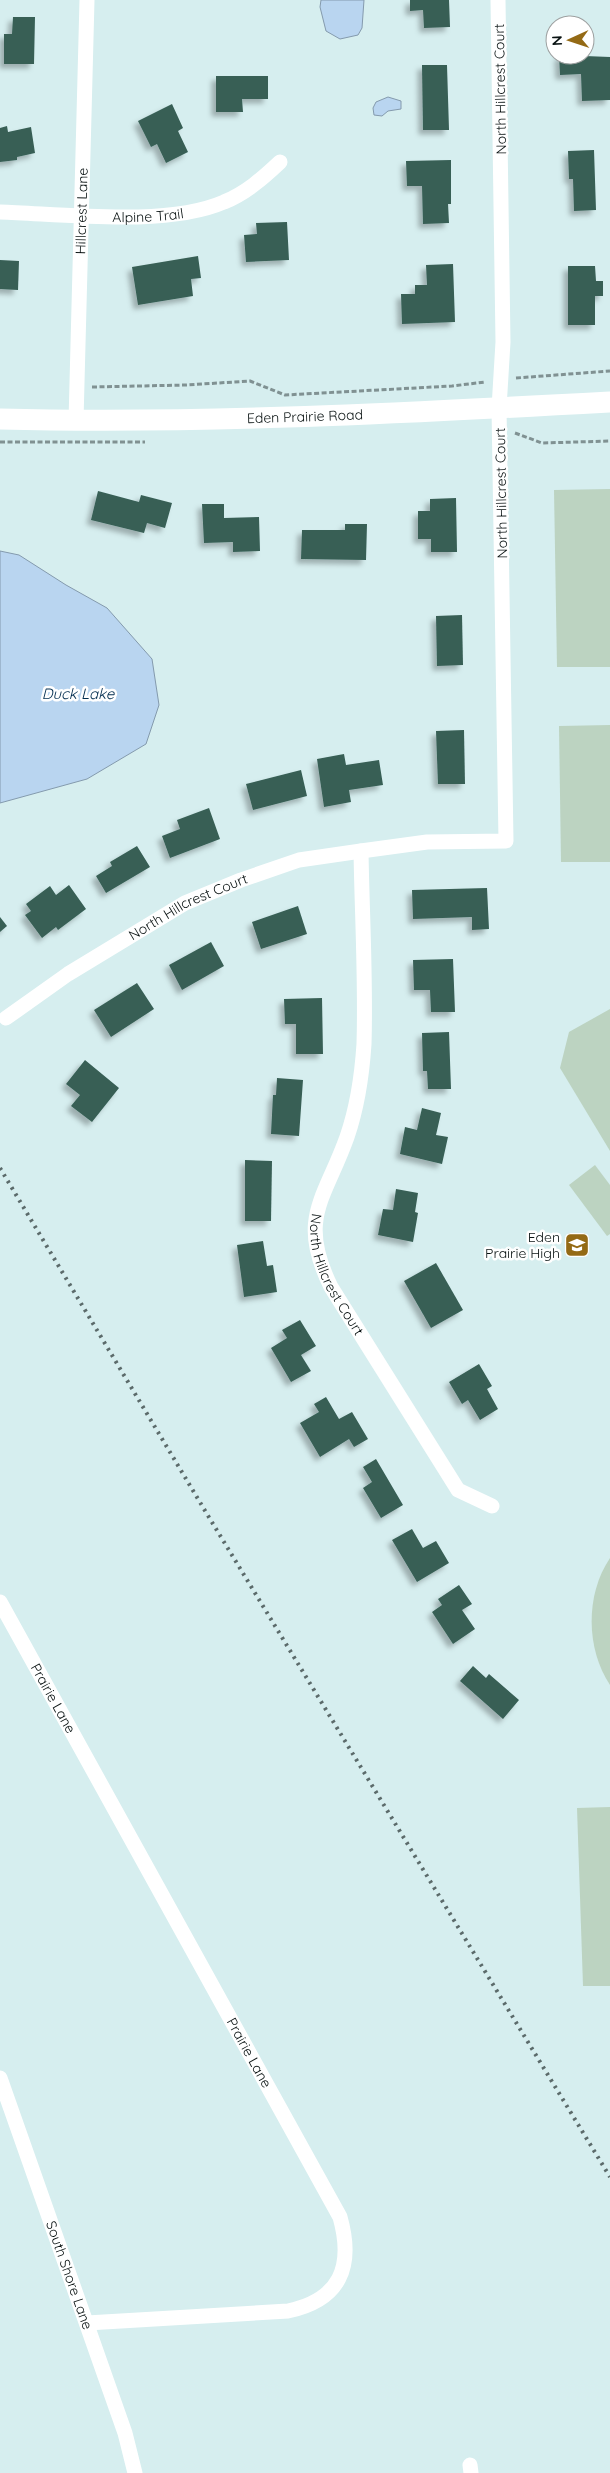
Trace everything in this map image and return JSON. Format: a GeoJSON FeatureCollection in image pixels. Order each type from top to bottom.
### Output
{"type":"FeatureCollection","features":[{"type":"Feature","properties":{"kind":"main road","name":"Eden Prairie Road"},"geometry":{"type":"LineString","coordinates":[[0,419],[76,421],[310,417],[610,402]]}},
{"type":"Feature","properties":{"kind":"street","name":"Hillcrest Lane"},"geometry":{"type":"LineString","coordinates":[[76,421],[87,0]]}},
{"type":"Feature","properties":{"kind":"street","name":"North Hillcrest Court"},"geometry":{"type":"LineString","coordinates":[[6,1018],[68,974],[185,903],[298,860],[427,842],[506,842],[499,408],[503,342],[498,0]]}},
{"type":"Feature","properties":{"kind":"street","name":"Alpine Trail"},"geometry":{"type":"LineString","coordinates":[[0,212],[158,216],[191,211],[224,202],[254,186],[280,162]]}},
{"type":"Feature","properties":{"kind":"street","name":"North Hillcrest Court"},"geometry":{"type":"LineString","coordinates":[[361,851],[363,1053],[359,1090],[347,1137],[317,1206],[315,1233],[319,1262],[331,1287],[458,1490],[492,1506]]}},
{"type":"Feature","properties":{"kind":"street","name":"Prairie Lane"},"geometry":{"type":"LineString","coordinates":[[0,1602],[340,2217],[346,2237],[346,2257],[340,2278],[326,2296],[308,2307],[288,2311],[87,2323]]}},
{"type":"Feature","properties":{"kind":"street","name":"South Shore Lane"},"geometry":{"type":"LineString","coordinates":[[0,2078],[125,2433],[135,2473]]}},
{"type":"Feature","properties":{"kind":"path"},"geometry":{"type":"LineString","coordinates":[[76,387],[186,385],[250,381],[285,395],[452,386],[610,371]]}},
{"type":"Feature","properties":{"kind":"green space"},"geometry":{"type":"Polygon","coordinates":[[[610,489],[610,667],[557,667],[554,490],[610,489]]]}},
{"type":"Feature","properties":{"kind":"green space"},"geometry":{"type":"Polygon","coordinates":[[[610,725],[610,862],[561,862],[559,726],[610,725]]]}},
{"type":"Feature","properties":{"kind":"green space"},"geometry":{"type":"Polygon","coordinates":[[[610,1009],[610,1151],[560,1068],[569,1032],[610,1009]]]}},
{"type":"Feature","properties":{"kind":"green space"},"geometry":{"type":"Polygon","coordinates":[[[595,1165],[610,1185],[610,1234],[607,1236],[569,1185],[595,1165]]]}},
{"type":"Feature","properties":{"kind":"green space"},"geometry":{"type":"Polygon","coordinates":[[[610,1558],[610,1685],[596,1655],[592,1622],[596,1588],[610,1558]]]}},
{"type":"Feature","properties":{"kind":"green space"},"geometry":{"type":"Polygon","coordinates":[[[610,1807],[610,1986],[583,1986],[577,1808],[610,1807]]]}},
{"type":"Feature","properties":{"kind":"water"},"geometry":{"type":"Polygon","coordinates":[[[321,0],[364,0],[362,28],[358,35],[340,39],[326,31],[320,7],[321,0]]]}},
{"type":"Feature","properties":{"kind":"water"},"geometry":{"type":"Polygon","coordinates":[[[388,97],[401,101],[401,109],[388,111],[382,116],[374,115],[373,108],[376,102],[388,97]]]}},
{"type":"Feature","properties":{"kind":"water","name":"Duck Lake"},"geometry":{"type":"Polygon","coordinates":[[[0,551],[19,555],[107,608],[152,659],[159,705],[146,744],[87,779],[0,803],[0,551]]]}},
{"type":"Feature","properties":{"kind":"building"},"geometry":{"type":"Polygon","coordinates":[[[410,0],[449,0],[450,27],[424,28],[423,10],[410,11],[410,0]]]}},
{"type":"Feature","properties":{"kind":"building"},"geometry":{"type":"Polygon","coordinates":[[[13,17],[35,17],[34,64],[4,64],[4,34],[12,34],[13,17]]]}},
{"type":"Feature","properties":{"kind":"building"},"geometry":{"type":"Polygon","coordinates":[[[595,56],[610,57],[610,100],[582,101],[581,74],[560,75],[560,65],[595,65],[595,56]]]}},
{"type":"Feature","properties":{"kind":"building"},"geometry":{"type":"Polygon","coordinates":[[[422,65],[447,65],[449,130],[423,130],[422,65]]]}},
{"type":"Feature","properties":{"kind":"building"},"geometry":{"type":"Polygon","coordinates":[[[216,76],[268,76],[268,99],[242,99],[243,112],[216,112],[216,76]]]}},
{"type":"Feature","properties":{"kind":"building"},"geometry":{"type":"Polygon","coordinates":[[[172,104],[183,128],[178,131],[188,152],[166,163],[157,144],[151,147],[138,121],[172,104]]]}},
{"type":"Feature","properties":{"kind":"building"},"geometry":{"type":"Polygon","coordinates":[[[7,126],[8,132],[31,127],[35,153],[17,157],[17,160],[0,162],[0,128],[7,126]]]}},
{"type":"Feature","properties":{"kind":"building"},"geometry":{"type":"Polygon","coordinates":[[[594,150],[596,210],[574,211],[573,179],[569,179],[568,151],[594,150]]]}},
{"type":"Feature","properties":{"kind":"building"},"geometry":{"type":"Polygon","coordinates":[[[451,160],[451,204],[448,204],[449,223],[423,224],[422,186],[407,186],[406,161],[451,160]]]}},
{"type":"Feature","properties":{"kind":"building"},"geometry":{"type":"Polygon","coordinates":[[[287,222],[289,260],[246,262],[244,235],[257,234],[256,223],[287,222]]]}},
{"type":"Feature","properties":{"kind":"building"},"geometry":{"type":"Polygon","coordinates":[[[198,256],[201,278],[191,279],[193,296],[138,305],[132,267],[198,256]]]}},
{"type":"Feature","properties":{"kind":"building"},"geometry":{"type":"Polygon","coordinates":[[[0,260],[19,261],[18,290],[0,289],[0,260]]]}},
{"type":"Feature","properties":{"kind":"building"},"geometry":{"type":"Polygon","coordinates":[[[453,264],[455,322],[402,324],[401,294],[415,294],[415,285],[427,285],[426,265],[453,264]]]}},
{"type":"Feature","properties":{"kind":"building"},"geometry":{"type":"Polygon","coordinates":[[[568,266],[595,266],[596,281],[603,281],[603,296],[595,296],[595,325],[568,325],[568,266]]]}},
{"type":"Feature","properties":{"kind":"building"},"geometry":{"type":"Polygon","coordinates":[[[98,491],[139,502],[141,495],[172,503],[165,528],[147,523],[144,533],[91,520],[98,491]]]}},
{"type":"Feature","properties":{"kind":"building"},"geometry":{"type":"Polygon","coordinates":[[[456,498],[457,552],[431,552],[431,539],[418,539],[418,511],[430,511],[430,499],[456,498]]]}},
{"type":"Feature","properties":{"kind":"building"},"geometry":{"type":"Polygon","coordinates":[[[202,504],[224,504],[224,518],[259,517],[260,551],[233,552],[233,542],[204,543],[202,504]]]}},
{"type":"Feature","properties":{"kind":"building"},"geometry":{"type":"Polygon","coordinates":[[[345,524],[367,524],[366,560],[301,559],[302,530],[345,530],[345,524]]]}},
{"type":"Feature","properties":{"kind":"building"},"geometry":{"type":"Polygon","coordinates":[[[462,615],[463,665],[437,666],[436,616],[462,615]]]}},
{"type":"Feature","properties":{"kind":"building"},"geometry":{"type":"Polygon","coordinates":[[[464,730],[465,784],[438,784],[436,731],[464,730]]]}},
{"type":"Feature","properties":{"kind":"building"},"geometry":{"type":"Polygon","coordinates":[[[344,754],[346,765],[379,760],[383,785],[349,790],[351,802],[324,807],[317,759],[344,754]]]}},
{"type":"Feature","properties":{"kind":"building"},"geometry":{"type":"Polygon","coordinates":[[[301,770],[307,796],[253,810],[246,784],[301,770]]]}},
{"type":"Feature","properties":{"kind":"building"},"geometry":{"type":"Polygon","coordinates":[[[209,808],[220,839],[170,858],[162,836],[180,829],[177,820],[209,808]]]}},
{"type":"Feature","properties":{"kind":"building"},"geometry":{"type":"Polygon","coordinates":[[[137,846],[150,867],[106,893],[96,876],[112,866],[110,862],[137,846]]]}},
{"type":"Feature","properties":{"kind":"building"},"geometry":{"type":"Polygon","coordinates":[[[69,885],[86,909],[58,930],[56,927],[42,938],[25,915],[31,911],[26,904],[50,886],[56,895],[69,885]]]}},
{"type":"Feature","properties":{"kind":"building"},"geometry":{"type":"Polygon","coordinates":[[[487,888],[489,929],[472,930],[472,917],[413,919],[412,890],[487,888]]]}},
{"type":"Feature","properties":{"kind":"building"},"geometry":{"type":"Polygon","coordinates":[[[298,906],[307,934],[261,949],[252,922],[298,906]]]}},
{"type":"Feature","properties":{"kind":"building"},"geometry":{"type":"Polygon","coordinates":[[[0,917],[7,926],[0,932],[0,917]]]}},
{"type":"Feature","properties":{"kind":"building"},"geometry":{"type":"Polygon","coordinates":[[[211,942],[224,966],[182,990],[169,965],[211,942]]]}},
{"type":"Feature","properties":{"kind":"building"},"geometry":{"type":"Polygon","coordinates":[[[453,959],[455,1012],[431,1012],[430,990],[414,990],[413,960],[453,959]]]}},
{"type":"Feature","properties":{"kind":"building"},"geometry":{"type":"Polygon","coordinates":[[[137,983],[154,1009],[111,1037],[94,1010],[137,983]]]}},
{"type":"Feature","properties":{"kind":"building"},"geometry":{"type":"Polygon","coordinates":[[[322,998],[323,1054],[296,1054],[296,1024],[285,1024],[284,999],[322,998]]]}},
{"type":"Feature","properties":{"kind":"building"},"geometry":{"type":"Polygon","coordinates":[[[449,1032],[451,1089],[428,1089],[427,1071],[423,1071],[422,1033],[449,1032]]]}},
{"type":"Feature","properties":{"kind":"building"},"geometry":{"type":"Polygon","coordinates":[[[85,1060],[119,1088],[92,1122],[71,1106],[80,1095],[66,1084],[85,1060]]]}},
{"type":"Feature","properties":{"kind":"building"},"geometry":{"type":"Polygon","coordinates":[[[277,1078],[303,1080],[299,1136],[271,1134],[273,1095],[276,1095],[277,1078]]]}},
{"type":"Feature","properties":{"kind":"building"},"geometry":{"type":"Polygon","coordinates":[[[422,1108],[441,1113],[436,1135],[448,1137],[442,1164],[400,1154],[405,1127],[417,1130],[422,1108]]]}},
{"type":"Feature","properties":{"kind":"building"},"geometry":{"type":"Polygon","coordinates":[[[245,1160],[272,1161],[271,1221],[245,1221],[245,1160]]]}},
{"type":"Feature","properties":{"kind":"building"},"geometry":{"type":"Polygon","coordinates":[[[396,1189],[418,1193],[415,1212],[418,1213],[413,1242],[378,1235],[383,1209],[393,1210],[396,1189]]]}},
{"type":"Feature","properties":{"kind":"building"},"geometry":{"type":"Polygon","coordinates":[[[263,1241],[267,1266],[273,1265],[277,1292],[244,1297],[237,1245],[263,1241]]]}},
{"type":"Feature","properties":{"kind":"building"},"geometry":{"type":"Polygon","coordinates":[[[436,1263],[463,1310],[431,1328],[404,1281],[436,1263]]]}},
{"type":"Feature","properties":{"kind":"building"},"geometry":{"type":"Polygon","coordinates":[[[300,1320],[316,1346],[301,1355],[311,1371],[291,1382],[271,1348],[287,1338],[282,1330],[300,1320]]]}},
{"type":"Feature","properties":{"kind":"building"},"geometry":{"type":"Polygon","coordinates":[[[479,1364],[492,1386],[487,1389],[498,1409],[480,1420],[468,1400],[462,1404],[449,1382],[479,1364]]]}},
{"type":"Feature","properties":{"kind":"building"},"geometry":{"type":"Polygon","coordinates":[[[326,1397],[339,1419],[352,1412],[368,1439],[354,1447],[349,1439],[320,1457],[300,1423],[319,1412],[314,1404],[326,1397]]]}},
{"type":"Feature","properties":{"kind":"building"},"geometry":{"type":"Polygon","coordinates":[[[376,1459],[403,1505],[381,1518],[363,1488],[372,1482],[363,1467],[376,1459]]]}},
{"type":"Feature","properties":{"kind":"building"},"geometry":{"type":"Polygon","coordinates":[[[412,1529],[423,1548],[436,1541],[449,1563],[417,1582],[392,1540],[412,1529]]]}},
{"type":"Feature","properties":{"kind":"building"},"geometry":{"type":"Polygon","coordinates":[[[459,1585],[472,1604],[462,1610],[475,1629],[453,1644],[432,1612],[442,1605],[438,1599],[459,1585]]]}},
{"type":"Feature","properties":{"kind":"building"},"geometry":{"type":"Polygon","coordinates":[[[473,1666],[486,1678],[489,1674],[519,1700],[503,1719],[460,1681],[473,1666]]]}},
{"type":"Feature","properties":{"kind":"railway"},"geometry":{"type":"LineString","coordinates":[[0,1168],[207,1514],[610,2177]]}},
{"type":"Feature","properties":{"kind":"place","name":"Eden Prairie High"},"geometry":{"type":"Point","coordinates":[577,1245]}}]}
